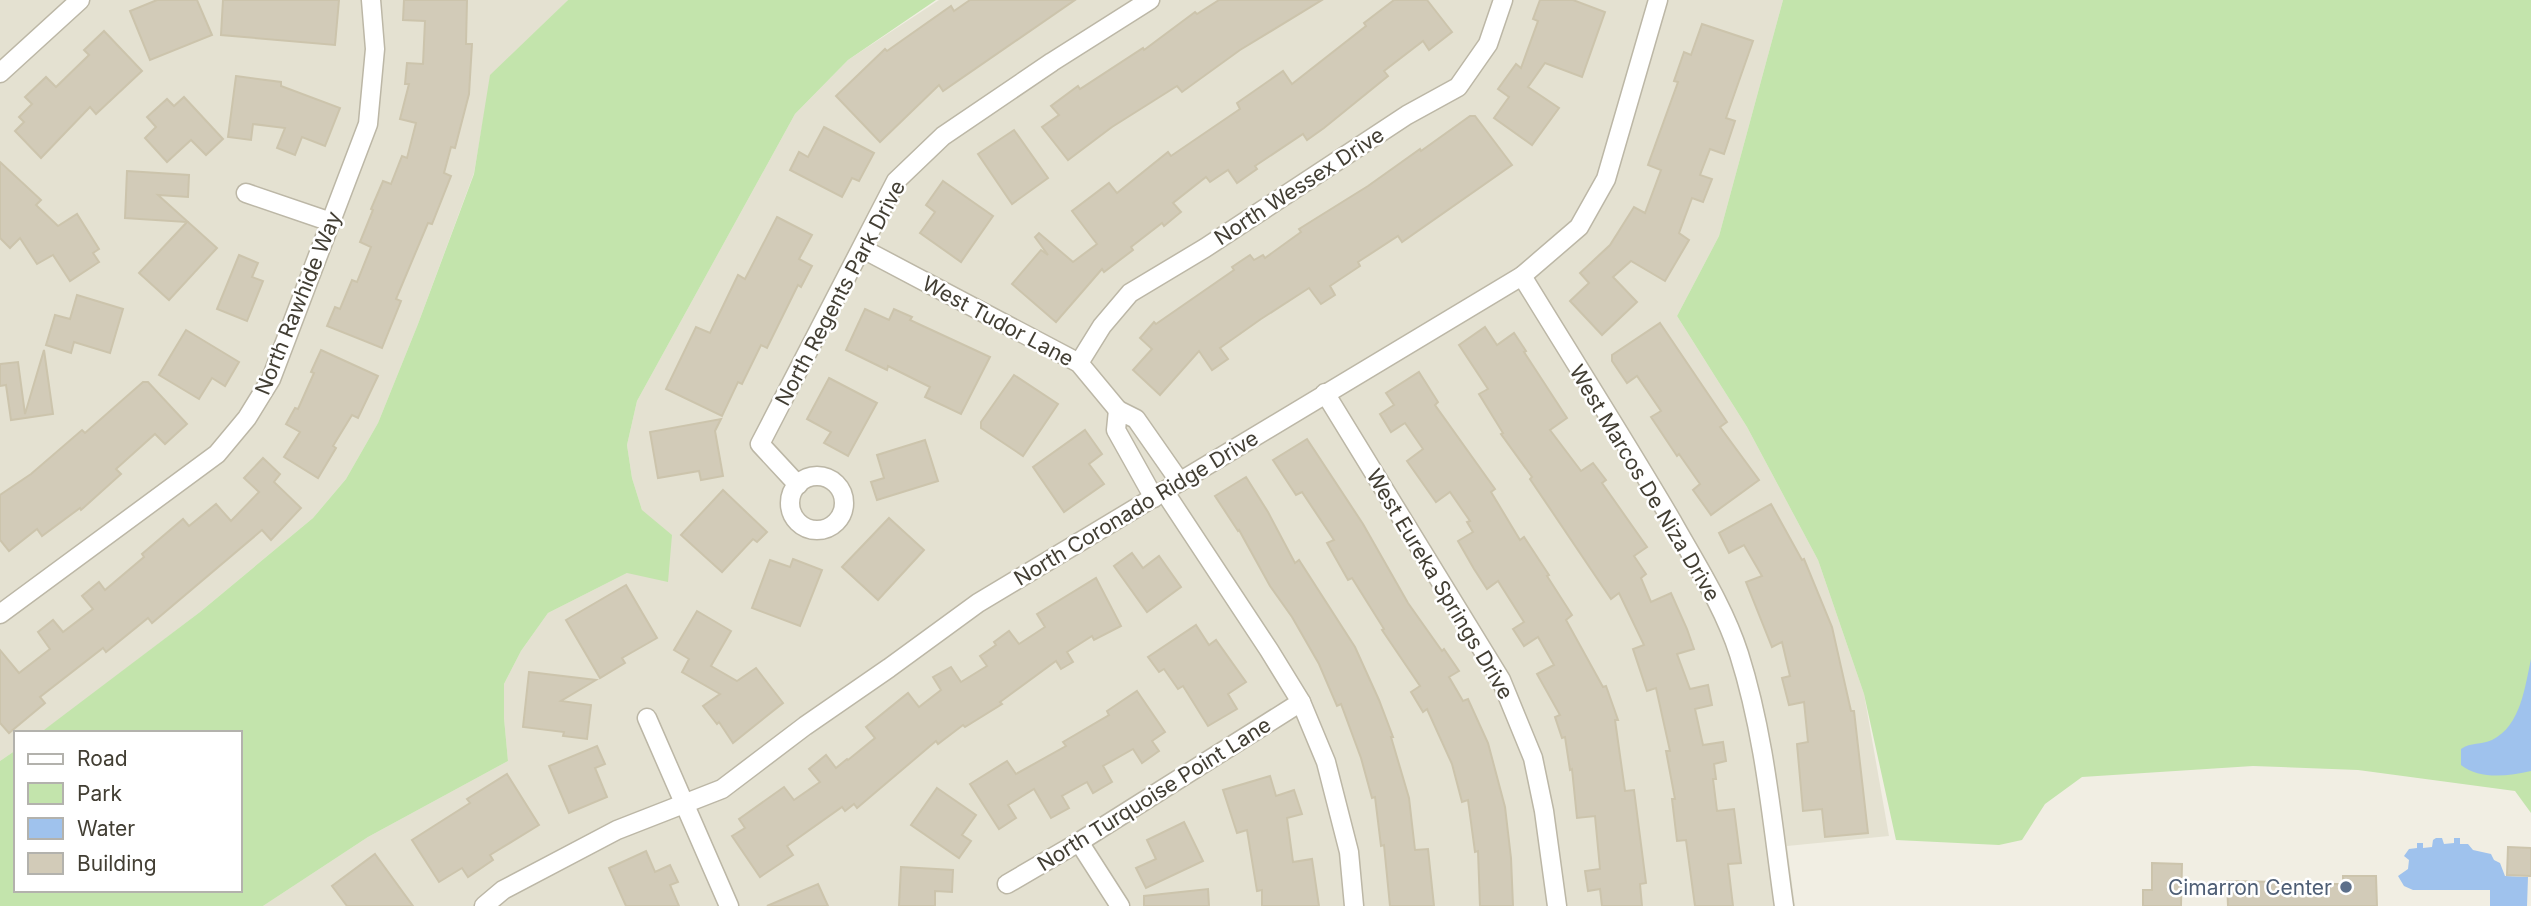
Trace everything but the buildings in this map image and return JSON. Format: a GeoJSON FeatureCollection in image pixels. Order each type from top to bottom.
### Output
{"type":"FeatureCollection","features":[{"type":"Feature","properties":{"kind":"street"},"geometry":{"type":"LineString","coordinates":[[0,73],[80,0]]}},
{"type":"Feature","properties":{"kind":"street","name":"North Rawhide Way"},"geometry":{"type":"LineString","coordinates":[[0,614],[217,454],[247,418],[271,379],[369,124],[374,49],[371,0]]}},
{"type":"Feature","properties":{"kind":"street","name":"North Regents Park Drive"},"geometry":{"type":"LineString","coordinates":[[798,485],[760,444],[896,181],[943,136],[1150,0]]}},
{"type":"Feature","properties":{"kind":"street","name":"North Wessex Drive"},"geometry":{"type":"LineString","coordinates":[[1079,363],[1102,326],[1130,293],[1205,248],[1407,115],[1458,87],[1488,44],[1503,0]]}},
{"type":"Feature","properties":{"kind":"street","name":"North Coronado Ridge Drive"},"geometry":{"type":"LineString","coordinates":[[484,906],[503,890],[617,830],[722,789],[805,726],[978,603],[1522,276],[1578,227],[1606,179],[1658,0]]}},
{"type":"Feature","properties":{"kind":"street"},"geometry":{"type":"LineString","coordinates":[[246,193],[331,222]]}},
{"type":"Feature","properties":{"kind":"street","name":"West Tudor Lane"},"geometry":{"type":"LineString","coordinates":[[863,249],[1079,363],[1118,410],[1136,419],[1166,490]]}},
{"type":"Feature","properties":{"kind":"street","name":"West Marcos De Niza Drive"},"geometry":{"type":"LineString","coordinates":[[1522,276],[1698,566],[1739,653],[1756,720],[1767,781],[1784,906]]}},
{"type":"Feature","properties":{"kind":"street","name":"West Eureka Springs Drive"},"geometry":{"type":"LineString","coordinates":[[1325,393],[1501,680],[1533,758],[1545,811],[1557,906]]}},
{"type":"Feature","properties":{"kind":"street"},"geometry":{"type":"LineString","coordinates":[[1118,410],[1116,430],[1166,490],[1301,702],[1326,762],[1349,852],[1354,906]]}},
{"type":"Feature","properties":{"kind":"street","name":"North Turquoise Point Lane"},"geometry":{"type":"LineString","coordinates":[[1007,884],[1079,842],[1301,702]]}},
{"type":"Feature","properties":{"kind":"street"},"geometry":{"type":"LineString","coordinates":[[647,718],[729,906]]}},
{"type":"Feature","properties":{"kind":"street"},"geometry":{"type":"LineString","coordinates":[[1079,842],[1120,906]]}},
{"type":"Feature","properties":{"kind":"shaded area"},"geometry":{"type":"Polygon","coordinates":[[[0,0],[568,0],[491,75],[474,173],[378,423],[346,479],[313,518],[200,612],[68,713],[43,731],[14,731],[14,751],[0,761],[0,0]]]}},
{"type":"Feature","properties":{"kind":"shaded area"},"geometry":{"type":"Polygon","coordinates":[[[939,0],[1783,0],[1719,236],[1677,316],[1747,427],[1818,560],[1864,694],[1889,836],[1787,846],[1795,906],[263,906],[368,837],[508,761],[504,684],[521,651],[548,613],[627,573],[642,510],[632,478],[627,445],[637,401],[795,114],[848,60],[939,0]]]}},
{"type":"Feature","properties":{"kind":"green space"},"geometry":{"type":"Polygon","coordinates":[[[568,0],[936,0],[848,60],[795,114],[637,401],[627,445],[632,478],[642,510],[672,535],[668,582],[627,573],[548,613],[521,651],[504,684],[508,761],[368,837],[263,906],[0,906],[0,761],[14,751],[14,892],[242,892],[242,731],[43,731],[200,612],[313,518],[346,479],[378,423],[474,174],[490,75],[568,0]]]}},
{"type":"Feature","properties":{"kind":"green space"},"geometry":{"type":"Polygon","coordinates":[[[1783,0],[2531,0],[2531,813],[2515,791],[2358,770],[2253,766],[2082,777],[2045,804],[2022,840],[1999,845],[1896,840],[1864,694],[1818,560],[1747,427],[1677,316],[1719,236],[1783,0]]]}},
{"type":"Feature","properties":{"kind":"water"},"geometry":{"type":"Polygon","coordinates":[[[2531,659],[2531,771],[2494,776],[2469,770],[2461,765],[2461,749],[2492,740],[2502,734],[2509,725],[2524,693],[2531,659]]]}},
{"type":"Feature","properties":{"kind":"water"},"geometry":{"type":"Polygon","coordinates":[[[2436,838],[2442,838],[2444,844],[2454,843],[2454,838],[2460,838],[2460,844],[2468,844],[2473,850],[2491,854],[2494,860],[2500,863],[2505,876],[2528,877],[2527,906],[2490,906],[2490,890],[2413,890],[2404,886],[2398,876],[2408,869],[2409,860],[2404,856],[2409,849],[2417,848],[2417,843],[2423,843],[2423,848],[2432,847],[2436,838]]]}},
{"type":"Feature","properties":{"kind":"place","name":"Cimarron Center"},"geometry":{"type":"Point","coordinates":[2346,887]}}]}
